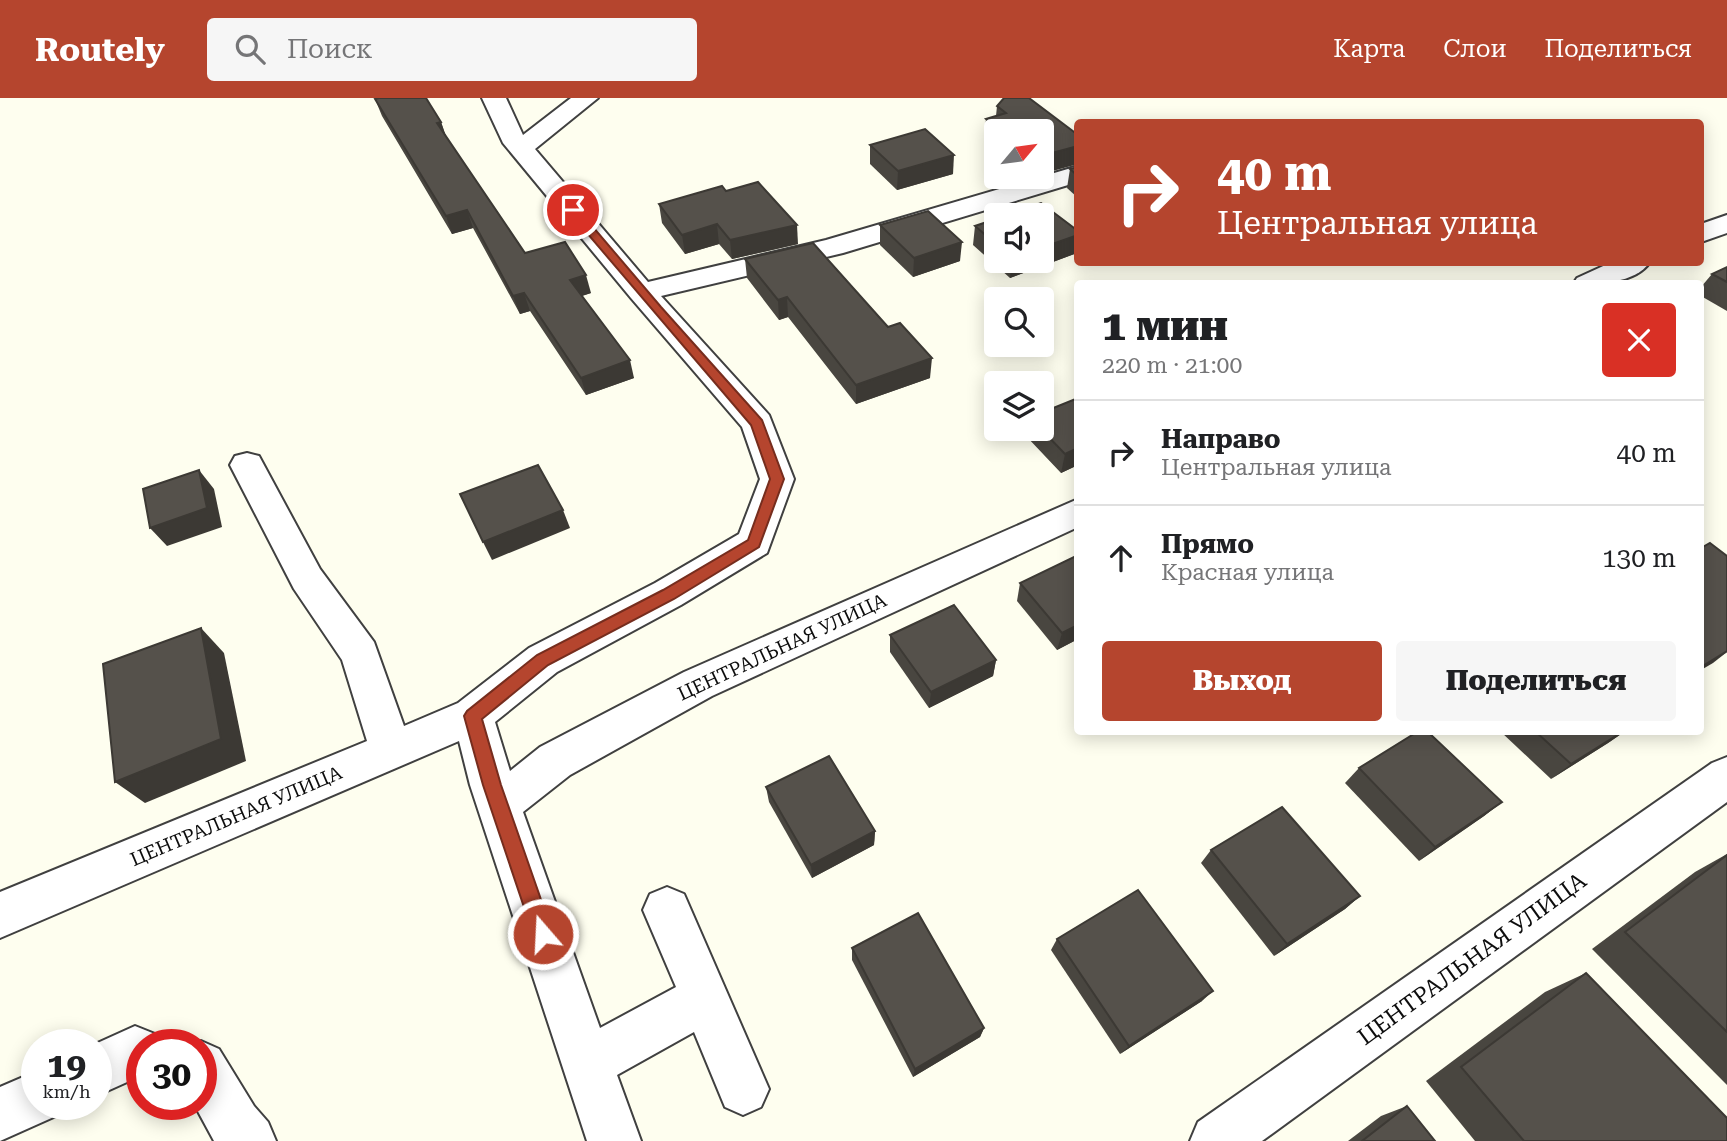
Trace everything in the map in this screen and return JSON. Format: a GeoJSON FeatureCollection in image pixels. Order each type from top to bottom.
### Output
{"type":"FeatureCollection","features":[{"type":"Feature","properties":{"kind":"street","name":"ЦЕНТРАЛЬНАЯ УЛИЦА"},"geometry":{"type":"LineString","coordinates":[[0,915],[473,716],[542,660],[668,594],[754,543],[777,479],[757,423],[649,301],[512,138],[494,98]]}},
{"type":"Feature","properties":{"kind":"street"},"geometry":{"type":"LineString","coordinates":[[521,148],[586,98]]}},
{"type":"Feature","properties":{"kind":"street"},"geometry":{"type":"LineString","coordinates":[[649,301],[1074,175]]}},
{"type":"Feature","properties":{"kind":"street"},"geometry":{"type":"LineString","coordinates":[[1704,233],[1727,223]]}},
{"type":"Feature","properties":{"kind":"street"},"geometry":{"type":"LineString","coordinates":[[1596,280],[1627,266]]}},
{"type":"Feature","properties":{"kind":"street"},"geometry":{"type":"LineString","coordinates":[[247,465],[307,579],[360,654],[391,750]]}},
{"type":"Feature","properties":{"kind":"street","name":"ЦЕНТРАЛЬНАЯ УЛИЦА"},"geometry":{"type":"LineString","coordinates":[[499,805],[555,761],[698,684],[1074,514]]}},
{"type":"Feature","properties":{"kind":"street"},"geometry":{"type":"LineString","coordinates":[[473,716],[499,805],[614,1141]]}},
{"type":"Feature","properties":{"kind":"street","name":"ЦЕНТРАЛЬНАЯ УЛИЦА"},"geometry":{"type":"LineString","coordinates":[[1217,1141],[1727,777]]}},
{"type":"Feature","properties":{"kind":"street"},"geometry":{"type":"LineString","coordinates":[[667,911],[743,1089]]}},
{"type":"Feature","properties":{"kind":"street"},"geometry":{"type":"LineString","coordinates":[[587,1063],[706,998]]}},
{"type":"Feature","properties":{"kind":"street"},"geometry":{"type":"LineString","coordinates":[[217,1094],[235,1125],[249,1141]]}},
{"type":"Feature","properties":{"kind":"street"},"geometry":{"type":"LineString","coordinates":[[0,1114],[21,1104]]}},
{"type":"Feature","properties":{"kind":"building"},"geometry":{"type":"Polygon","coordinates":[[[426,98],[441,122],[437,123],[525,253],[565,242],[586,275],[570,280],[630,360],[581,378],[524,293],[513,296],[467,210],[446,216],[375,99],[426,98]]]}},
{"type":"Feature","properties":{"kind":"building"},"geometry":{"type":"Polygon","coordinates":[[[1004,98],[1029,98],[1074,132],[1074,147],[1054,152],[1054,119],[986,119],[1006,113],[997,106],[1004,98]]]}},
{"type":"Feature","properties":{"kind":"building"},"geometry":{"type":"Polygon","coordinates":[[[925,129],[954,155],[898,171],[870,145],[925,129]]]}},
{"type":"Feature","properties":{"kind":"building"},"geometry":{"type":"Polygon","coordinates":[[[758,182],[797,225],[730,240],[717,224],[682,235],[659,204],[722,186],[726,191],[758,182]]]}},
{"type":"Feature","properties":{"kind":"building"},"geometry":{"type":"Polygon","coordinates":[[[928,211],[962,242],[914,258],[880,225],[928,211]]]}},
{"type":"Feature","properties":{"kind":"building"},"geometry":{"type":"Polygon","coordinates":[[[1054,213],[1074,228],[1074,236],[1054,243],[1054,213]]]}},
{"type":"Feature","properties":{"kind":"building"},"geometry":{"type":"Polygon","coordinates":[[[984,223],[984,234],[975,226],[984,223]]]}},
{"type":"Feature","properties":{"kind":"building"},"geometry":{"type":"Polygon","coordinates":[[[813,243],[888,327],[900,323],[932,358],[856,385],[787,297],[778,300],[745,259],[813,243]]]}},
{"type":"Feature","properties":{"kind":"building"},"geometry":{"type":"Polygon","coordinates":[[[1727,267],[1727,282],[1712,274],[1727,267]]]}},
{"type":"Feature","properties":{"kind":"building"},"geometry":{"type":"Polygon","coordinates":[[[1074,400],[1074,450],[1065,454],[1053,441],[1054,408],[1074,400]]]}},
{"type":"Feature","properties":{"kind":"building"},"geometry":{"type":"Polygon","coordinates":[[[538,465],[563,510],[483,542],[460,494],[538,465]]]}},
{"type":"Feature","properties":{"kind":"building"},"geometry":{"type":"Polygon","coordinates":[[[199,470],[207,508],[150,528],[143,489],[199,470]]]}},
{"type":"Feature","properties":{"kind":"building"},"geometry":{"type":"Polygon","coordinates":[[[1710,543],[1727,556],[1727,651],[1704,665],[1704,546],[1710,543]]]}},
{"type":"Feature","properties":{"kind":"building"},"geometry":{"type":"Polygon","coordinates":[[[1074,557],[1074,627],[1062,633],[1020,583],[1074,557]]]}},
{"type":"Feature","properties":{"kind":"building"},"geometry":{"type":"Polygon","coordinates":[[[954,605],[996,660],[931,692],[890,635],[954,605]]]}},
{"type":"Feature","properties":{"kind":"building"},"geometry":{"type":"Polygon","coordinates":[[[201,628],[221,739],[115,782],[103,664],[201,628]]]}},
{"type":"Feature","properties":{"kind":"building"},"geometry":{"type":"Polygon","coordinates":[[[1412,735],[1431,735],[1502,802],[1435,847],[1359,768],[1412,735]]]}},
{"type":"Feature","properties":{"kind":"building"},"geometry":{"type":"Polygon","coordinates":[[[1539,735],[1617,735],[1571,764],[1539,735]]]}},
{"type":"Feature","properties":{"kind":"building"},"geometry":{"type":"Polygon","coordinates":[[[829,756],[875,831],[811,865],[766,787],[829,756]]]}},
{"type":"Feature","properties":{"kind":"building"},"geometry":{"type":"Polygon","coordinates":[[[1282,807],[1360,896],[1287,944],[1211,850],[1282,807]]]}},
{"type":"Feature","properties":{"kind":"building"},"geometry":{"type":"Polygon","coordinates":[[[1727,855],[1727,1032],[1625,932],[1727,855]]]}},
{"type":"Feature","properties":{"kind":"building"},"geometry":{"type":"Polygon","coordinates":[[[1138,890],[1213,991],[1129,1046],[1057,939],[1138,890]]]}},
{"type":"Feature","properties":{"kind":"building"},"geometry":{"type":"Polygon","coordinates":[[[918,913],[984,1028],[915,1069],[852,948],[918,913]]]}},
{"type":"Feature","properties":{"kind":"building"},"geometry":{"type":"Polygon","coordinates":[[[1586,973],[1727,1118],[1727,1141],[1524,1141],[1461,1067],[1586,973]]]}},
{"type":"Feature","properties":{"kind":"building"},"geometry":{"type":"Polygon","coordinates":[[[1407,1106],[1435,1141],[1362,1141],[1407,1106]]]}},
{"type":"Feature","properties":{"kind":"route"},"geometry":{"type":"LineString","coordinates":[[543,934],[492,785],[473,716],[542,660],[668,594],[754,543],[777,479],[757,423],[573,210]]}}]}
